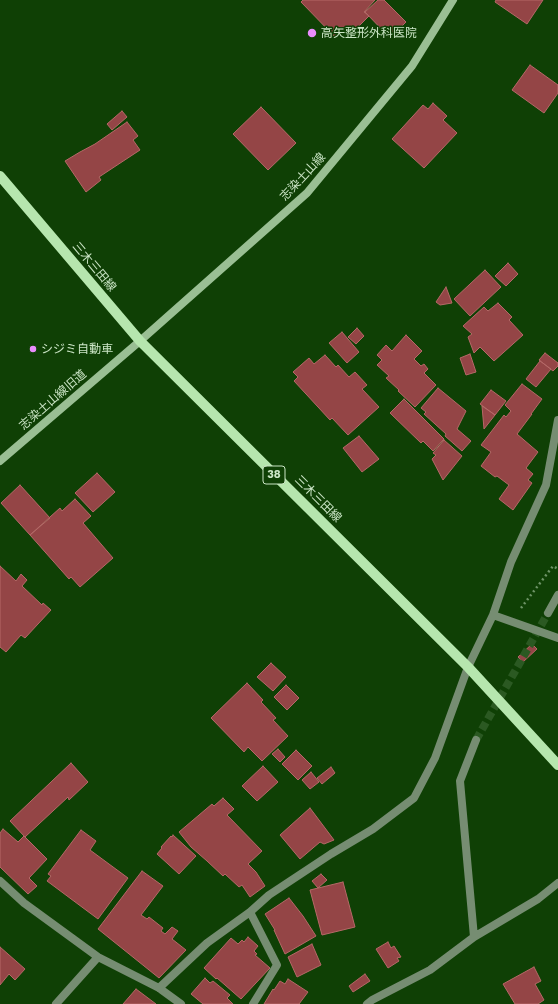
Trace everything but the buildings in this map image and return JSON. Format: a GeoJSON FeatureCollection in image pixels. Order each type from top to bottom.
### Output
{"type":"FeatureCollection","features":[{"type":"Feature","properties":{"kind":"main road","name":"志染土山線"},"geometry":{"type":"LineString","coordinates":[[140,341],[307,193],[412,66],[453,0]]}},
{"type":"Feature","properties":{"kind":"main road","name":"三木三田線"},"geometry":{"type":"LineString","coordinates":[[0,176],[140,341],[468,667],[558,765]]}},
{"type":"Feature","properties":{"kind":"main road","name":"志染土山線旧道"},"geometry":{"type":"LineString","coordinates":[[0,461],[140,341]]}},
{"type":"Feature","properties":{"kind":"street"},"geometry":{"type":"LineString","coordinates":[[159,988],[207,943],[250,912],[269,895],[331,854],[373,829],[414,798],[435,758],[468,667],[493,615],[511,562],[546,485],[558,420]]}},
{"type":"Feature","properties":{"kind":"street"},"geometry":{"type":"LineString","coordinates":[[548,613],[558,595]]}},
{"type":"Feature","properties":{"kind":"street"},"geometry":{"type":"LineString","coordinates":[[493,615],[558,638]]}},
{"type":"Feature","properties":{"kind":"street"},"geometry":{"type":"LineString","coordinates":[[474,937],[460,781],[476,740]]}},
{"type":"Feature","properties":{"kind":"street"},"geometry":{"type":"LineString","coordinates":[[0,881],[24,903],[98,957],[159,988],[181,1004]]}},
{"type":"Feature","properties":{"kind":"street"},"geometry":{"type":"LineString","coordinates":[[367,1004],[430,970],[474,937],[538,899],[558,883]]}},
{"type":"Feature","properties":{"kind":"street"},"geometry":{"type":"LineString","coordinates":[[250,912],[277,965],[254,1004]]}},
{"type":"Feature","properties":{"kind":"street"},"geometry":{"type":"LineString","coordinates":[[56,1004],[98,957]]}},
{"type":"Feature","properties":{"kind":"path"},"geometry":{"type":"LineString","coordinates":[[511,622],[553,566],[558,569]]}},
{"type":"Feature","properties":{"kind":"tunnel"},"geometry":{"type":"LineString","coordinates":[[476,740],[548,613]]}},
{"type":"Feature","properties":{"kind":"place","name":"高矢整形外科医院"},"geometry":{"type":"Point","coordinates":[312,33]}},
{"type":"Feature","properties":{"kind":"place","name":"シジミ自動車"},"geometry":{"type":"Point","coordinates":[33,349]}}]}
